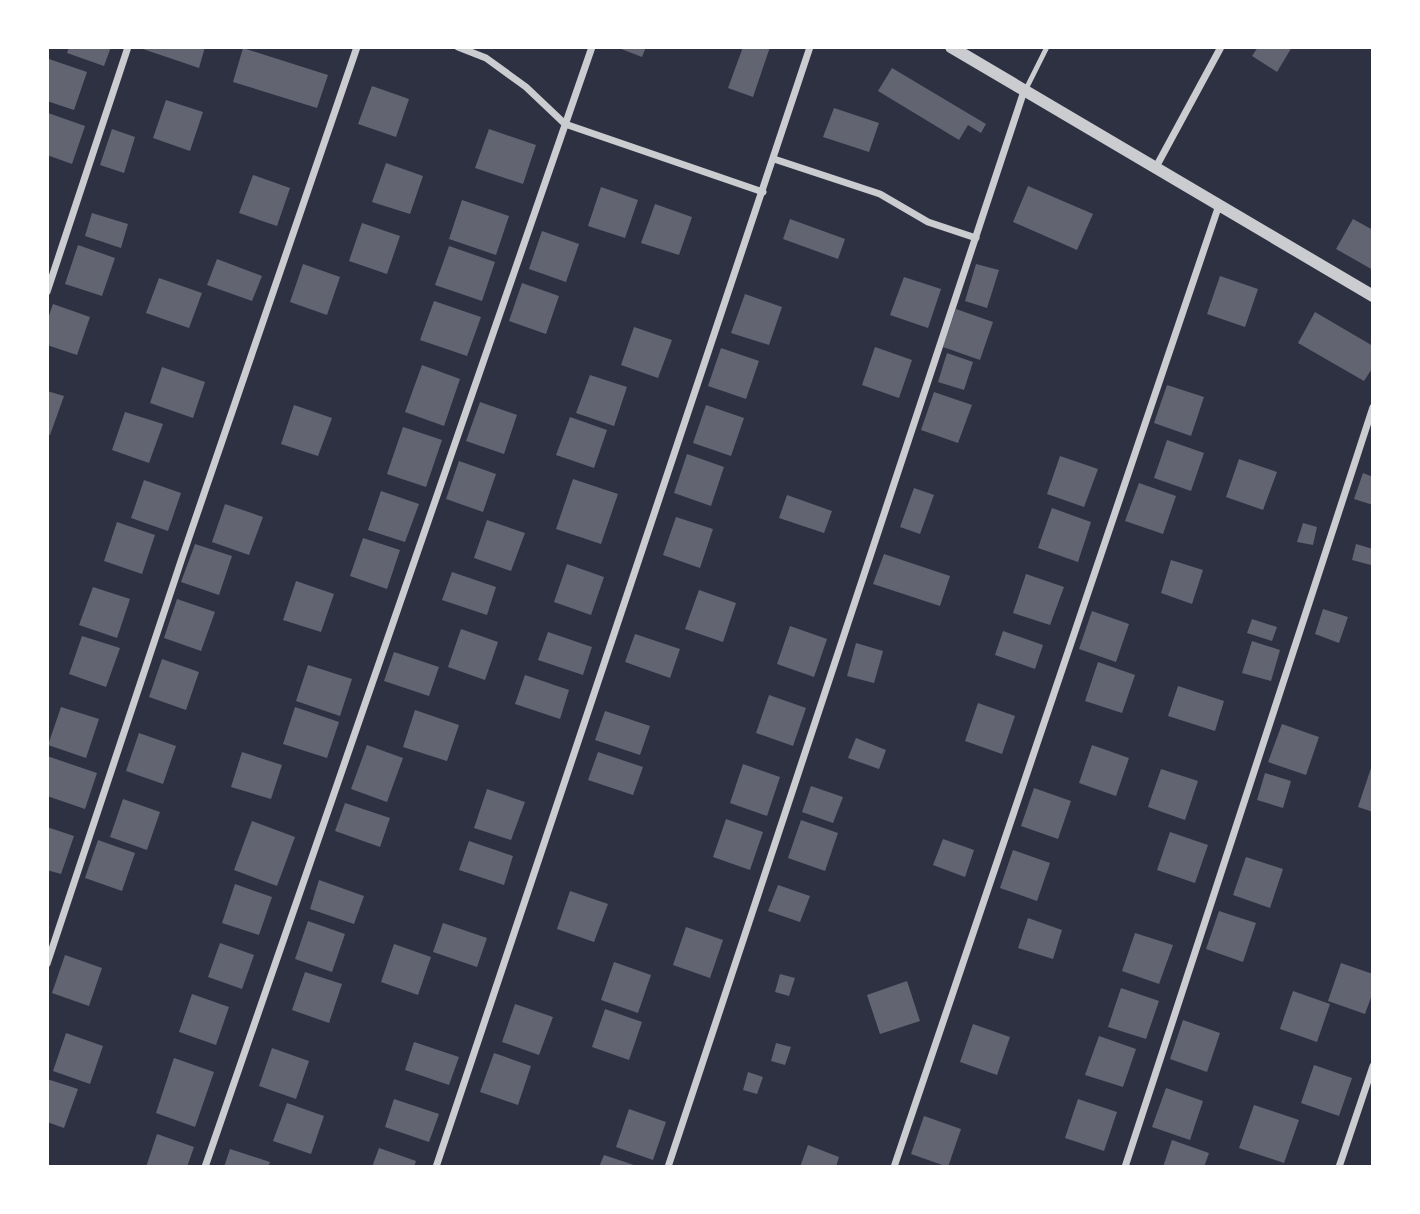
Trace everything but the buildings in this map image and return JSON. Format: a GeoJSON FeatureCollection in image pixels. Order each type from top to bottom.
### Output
{"type":"FeatureCollection","features":[{"type":"Feature","properties":{"kind":"street"},"geometry":{"type":"LineString","coordinates":[[47,292],[128,47]]}},
{"type":"Feature","properties":{"kind":"street"},"geometry":{"type":"LineString","coordinates":[[47,964],[183,555],[358,47]]}},
{"type":"Feature","properties":{"kind":"street"},"geometry":{"type":"LineString","coordinates":[[458,47],[486,58],[565,124],[763,192]]}},
{"type":"Feature","properties":{"kind":"street"},"geometry":{"type":"LineString","coordinates":[[205,1167],[592,47]]}},
{"type":"Feature","properties":{"kind":"street"},"geometry":{"type":"LineString","coordinates":[[436,1167],[810,47]]}},
{"type":"Feature","properties":{"kind":"street"},"geometry":{"type":"LineString","coordinates":[[951,47],[1373,296]]}},
{"type":"Feature","properties":{"kind":"street"},"geometry":{"type":"LineString","coordinates":[[1156,167],[1221,47]]}},
{"type":"Feature","properties":{"kind":"street"},"geometry":{"type":"LineString","coordinates":[[668,1167],[1024,91]]}},
{"type":"Feature","properties":{"kind":"street"},"geometry":{"type":"LineString","coordinates":[[774,159],[880,194],[928,222],[976,238]]}},
{"type":"Feature","properties":{"kind":"street"},"geometry":{"type":"LineString","coordinates":[[894,1167],[1219,204]]}},
{"type":"Feature","properties":{"kind":"street"},"geometry":{"type":"LineString","coordinates":[[1125,1167],[1373,407]]}},
{"type":"Feature","properties":{"kind":"street"},"geometry":{"type":"LineString","coordinates":[[1339,1167],[1373,1066]]}},
{"type":"Feature","properties":{"kind":"lane"},"geometry":{"type":"LineString","coordinates":[[1024,91],[1047,47]]}}]}
